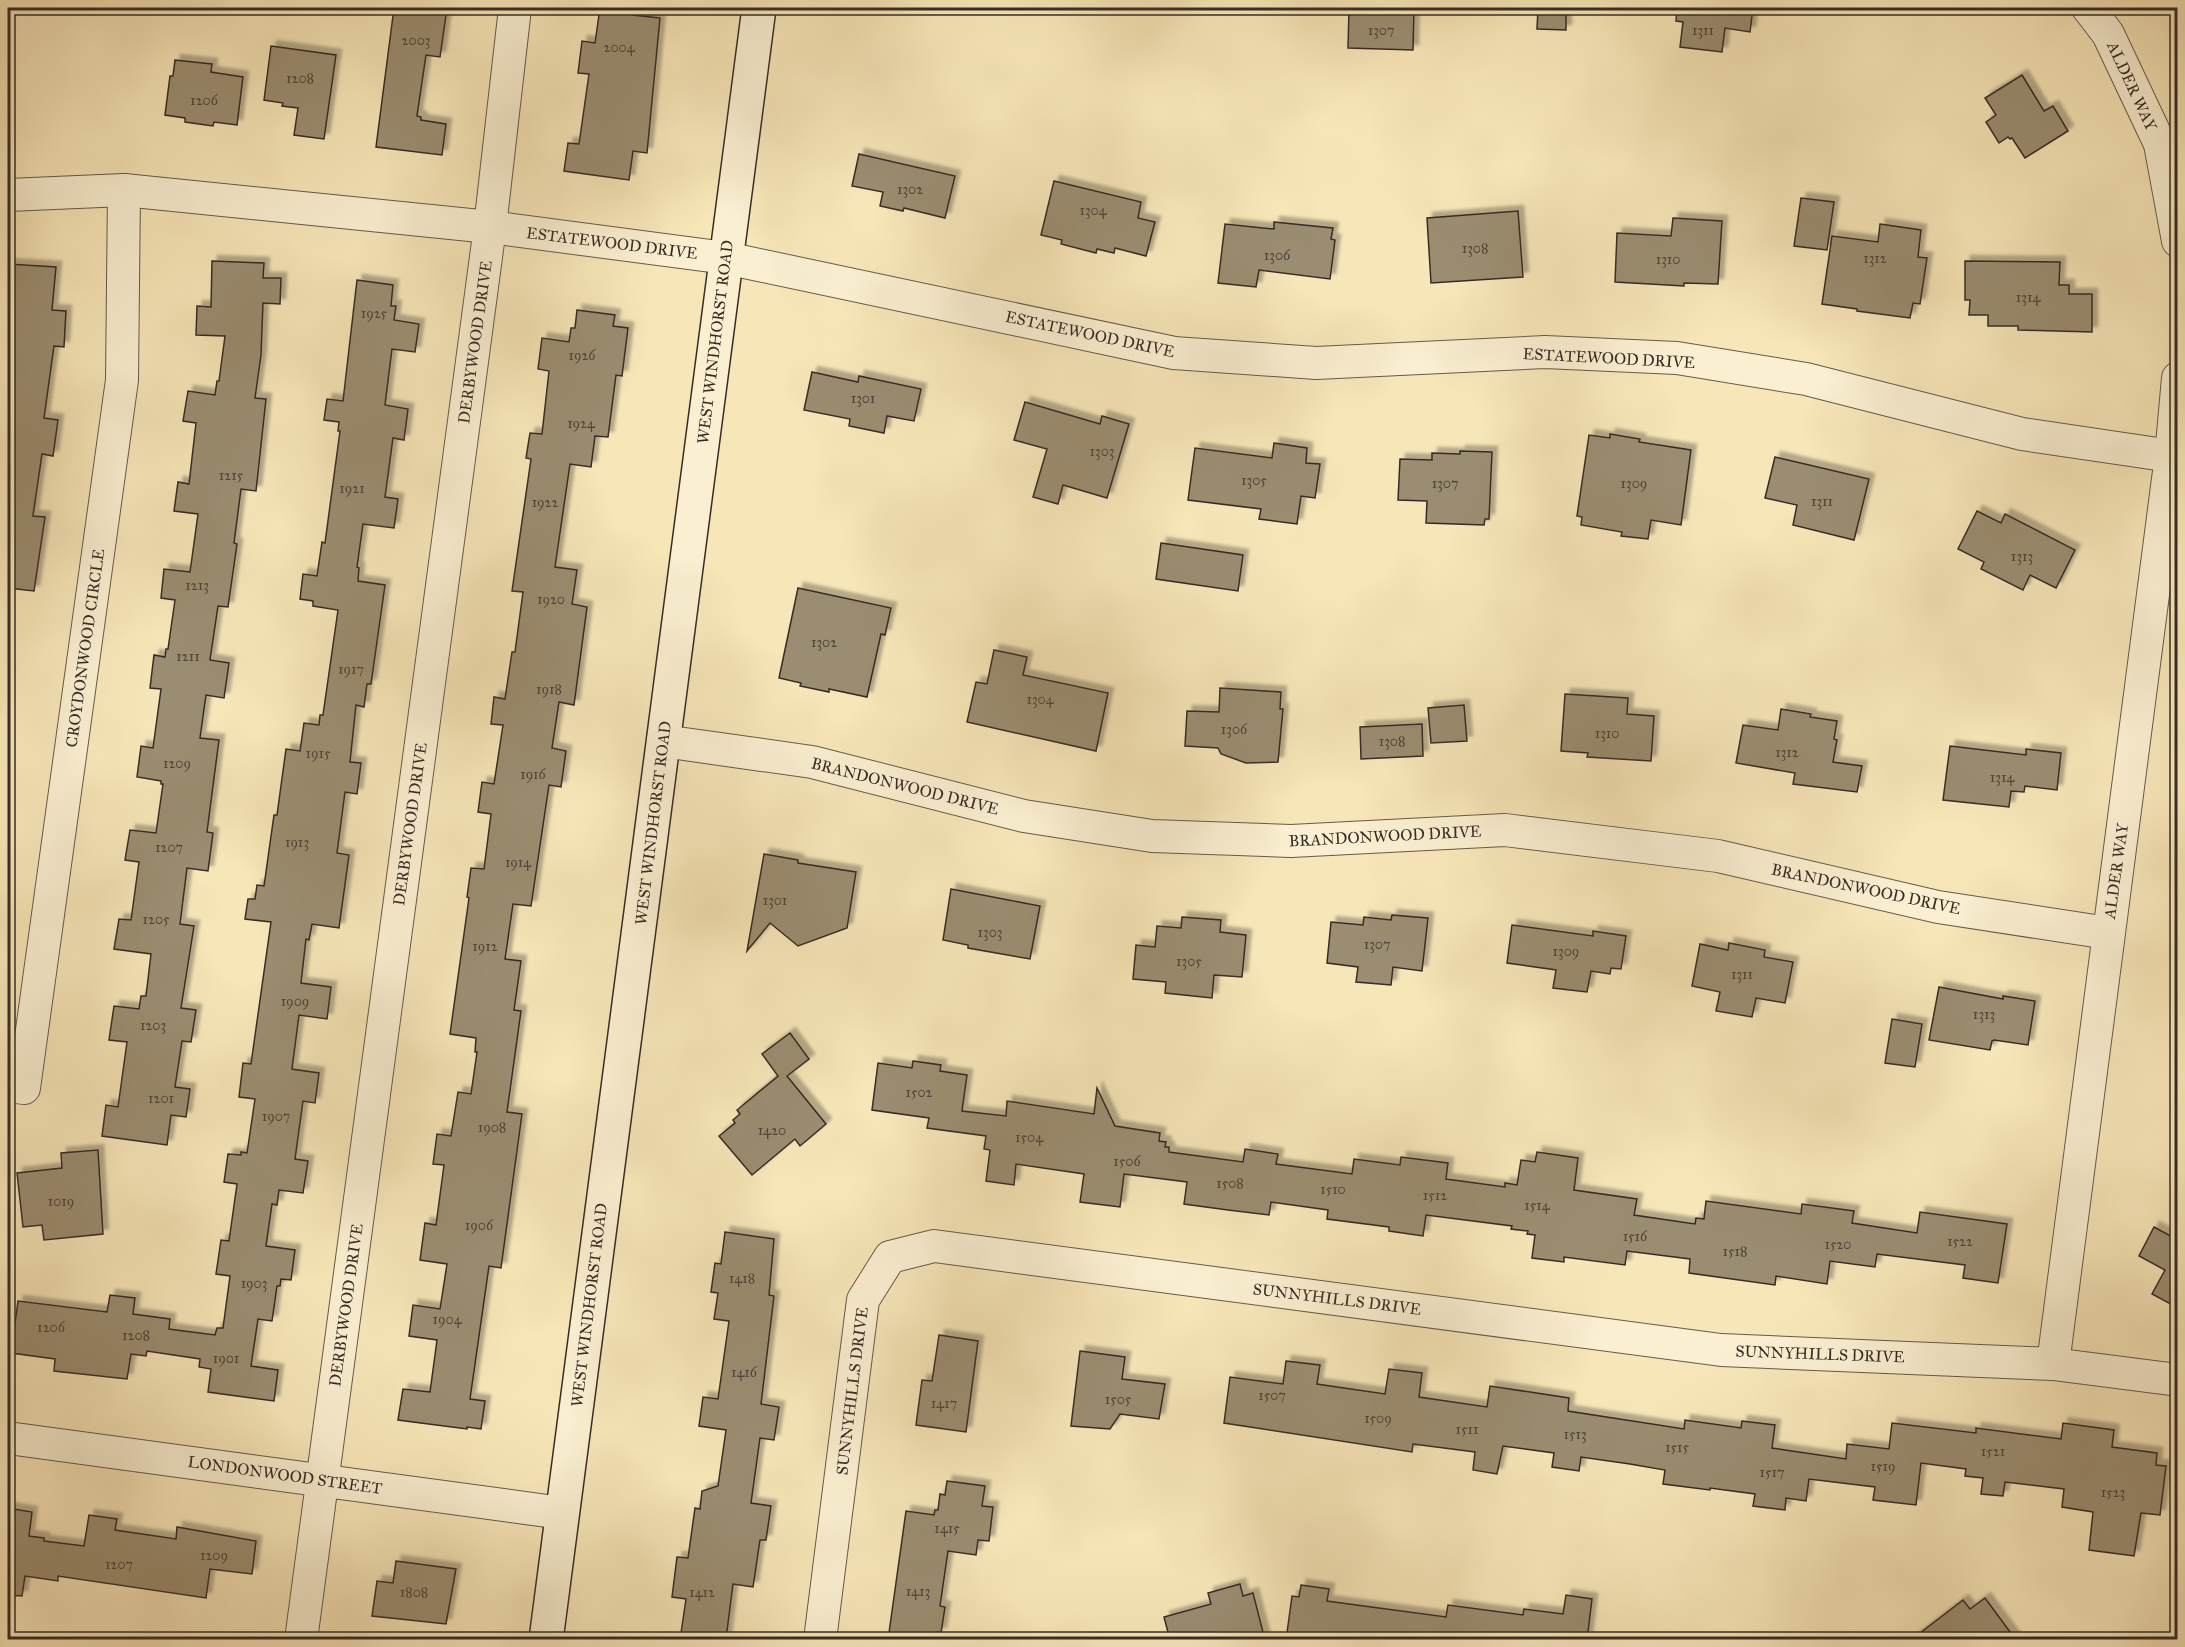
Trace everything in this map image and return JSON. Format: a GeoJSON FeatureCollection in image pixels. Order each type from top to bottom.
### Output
{"type":"FeatureCollection","features":[{"type":"Feature","properties":{"kind":"street","name":"DERBYWOOD DRIVE"},"geometry":{"type":"LineString","coordinates":[[301,1640],[490,227],[515,8]]}},
{"type":"Feature","properties":{"kind":"street","name":"WEST WINDHORST ROAD"},"geometry":{"type":"LineString","coordinates":[[546,1640],[759,8]]}},
{"type":"Feature","properties":{"kind":"street","name":"ALDER WAY"},"geometry":{"type":"LineString","coordinates":[[2088,8],[2108,34],[2160,144],[2178,241]]}},
{"type":"Feature","properties":{"kind":"street","name":"ESTATEWOOD DRIVE"},"geometry":{"type":"LineString","coordinates":[[8,195],[124,190],[490,227],[726,258],[1174,353],[1316,363],[1545,352],[1677,358],[1806,379],[2022,434],[2174,457]]}},
{"type":"Feature","properties":{"kind":"street","name":"CROYDONWOOD CIRCLE"},"geometry":{"type":"LineString","coordinates":[[8,1086],[24,1088],[122,380],[124,190]]}},
{"type":"Feature","properties":{"kind":"street","name":"ALDER WAY"},"geometry":{"type":"LineString","coordinates":[[2053,1364],[2108,933],[2174,457],[2178,378]]}},
{"type":"Feature","properties":{"kind":"street","name":"BRANDONWOOD DRIVE"},"geometry":{"type":"LineString","coordinates":[[663,741],[812,762],[1024,816],[1152,836],[1291,842],[1505,830],[1718,856],[1938,907],[2108,933]]}},
{"type":"Feature","properties":{"kind":"street","name":"SUNNYHILLS DRIVE"},"geometry":{"type":"LineString","coordinates":[[820,1640],[863,1300],[890,1257],[934,1246],[1721,1350],[2053,1364],[2178,1380]]}},
{"type":"Feature","properties":{"kind":"street","name":"LONDONWOOD STREET"},"geometry":{"type":"LineString","coordinates":[[8,1438],[562,1513]]}},
{"type":"Feature","properties":{"kind":"building"},"geometry":{"type":"Polygon","coordinates":[[[394,8],[447,8],[440,57],[426,55],[417,116],[421,117],[421,120],[446,124],[442,155],[376,147],[394,8]]]}},
{"type":"Feature","properties":{"kind":"building"},"geometry":{"type":"Polygon","coordinates":[[[600,8],[634,8],[633,15],[660,18],[647,153],[633,151],[629,180],[564,171],[568,143],[579,144],[589,74],[578,73],[582,41],[595,43],[600,8]]]}},
{"type":"Feature","properties":{"kind":"building"},"geometry":{"type":"Polygon","coordinates":[[[1349,8],[1414,8],[1413,50],[1348,48],[1349,8]]]}},
{"type":"Feature","properties":{"kind":"building"},"geometry":{"type":"Polygon","coordinates":[[[1538,8],[1566,8],[1566,30],[1537,29],[1538,8]]]}},
{"type":"Feature","properties":{"kind":"building"},"geometry":{"type":"Polygon","coordinates":[[[1677,8],[1753,8],[1750,32],[1725,28],[1722,52],[1680,47],[1683,22],[1676,21],[1677,8]]]}},
{"type":"Feature","properties":{"kind":"building"},"geometry":{"type":"Polygon","coordinates":[[[271,46],[336,55],[324,139],[294,135],[298,108],[264,100],[271,46]]]}},
{"type":"Feature","properties":{"kind":"building"},"geometry":{"type":"Polygon","coordinates":[[[175,60],[212,64],[211,72],[243,77],[237,125],[214,122],[213,126],[185,122],[185,118],[165,115],[170,76],[173,76],[175,60]]]}},
{"type":"Feature","properties":{"kind":"building"},"geometry":{"type":"Polygon","coordinates":[[[2022,75],[2044,111],[2053,106],[2068,131],[2025,158],[2012,138],[2008,137],[1999,143],[1986,122],[1996,115],[1985,98],[2022,75]]]}},
{"type":"Feature","properties":{"kind":"building"},"geometry":{"type":"Polygon","coordinates":[[[859,154],[955,176],[945,218],[904,208],[903,211],[880,206],[883,192],[852,186],[859,154]]]}},
{"type":"Feature","properties":{"kind":"building"},"geometry":{"type":"Polygon","coordinates":[[[1054,181],[1141,202],[1138,218],[1155,222],[1146,256],[1115,248],[1114,253],[1097,249],[1096,253],[1061,244],[1062,240],[1041,235],[1054,181]]]}},
{"type":"Feature","properties":{"kind":"building"},"geometry":{"type":"Polygon","coordinates":[[[1801,198],[1834,202],[1827,250],[1794,246],[1801,198]]]}},
{"type":"Feature","properties":{"kind":"building"},"geometry":{"type":"Polygon","coordinates":[[[1518,211],[1523,277],[1431,283],[1427,218],[1518,211]]]}},
{"type":"Feature","properties":{"kind":"building"},"geometry":{"type":"Polygon","coordinates":[[[1673,218],[1722,221],[1718,284],[1684,283],[1684,286],[1615,282],[1617,233],[1671,236],[1673,218]]]}},
{"type":"Feature","properties":{"kind":"building"},"geometry":{"type":"Polygon","coordinates":[[[1274,222],[1333,228],[1331,239],[1335,240],[1330,279],[1259,270],[1256,287],[1218,283],[1225,224],[1274,229],[1274,222]]]}},
{"type":"Feature","properties":{"kind":"building"},"geometry":{"type":"Polygon","coordinates":[[[1880,224],[1921,230],[1918,257],[1927,258],[1920,304],[1913,303],[1910,318],[1822,304],[1832,236],[1878,242],[1880,224]]]}},
{"type":"Feature","properties":{"kind":"building"},"geometry":{"type":"Polygon","coordinates":[[[212,261],[264,263],[263,278],[281,278],[280,304],[263,303],[261,355],[255,398],[266,399],[256,491],[241,489],[234,543],[237,544],[228,607],[218,606],[210,660],[229,663],[224,698],[206,695],[200,738],[219,740],[207,832],[213,833],[208,871],[187,868],[180,924],[194,926],[181,1008],[196,1010],[191,1042],[182,1041],[175,1087],[190,1089],[186,1117],[171,1115],[167,1145],[102,1136],[106,1105],[118,1107],[127,1042],[109,1040],[114,1006],[139,1009],[141,996],[146,996],[151,954],[114,949],[119,919],[131,920],[139,862],[125,860],[130,830],[156,833],[163,784],[161,781],[137,777],[141,746],[153,748],[161,689],[150,688],[154,655],[165,657],[175,600],[161,598],[164,569],[190,572],[198,514],[174,511],[178,482],[189,484],[196,423],[183,421],[188,391],[215,395],[217,381],[219,381],[225,336],[196,335],[197,306],[211,307],[212,261]]]}},
{"type":"Feature","properties":{"kind":"building"},"geometry":{"type":"Polygon","coordinates":[[[1965,261],[2060,262],[2059,285],[2069,285],[2069,294],[2092,294],[2092,332],[2018,330],[2018,326],[1988,326],[1988,315],[1969,315],[1970,300],[1965,300],[1965,261]]]}},
{"type":"Feature","properties":{"kind":"building"},"geometry":{"type":"Polygon","coordinates":[[[8,264],[56,267],[52,310],[66,311],[64,347],[54,346],[44,418],[58,420],[53,456],[42,454],[33,516],[45,517],[34,591],[8,588],[8,264]]]}},
{"type":"Feature","properties":{"kind":"building"},"geometry":{"type":"Polygon","coordinates":[[[357,280],[393,285],[391,306],[396,306],[394,320],[419,324],[415,352],[392,349],[385,405],[408,409],[404,440],[393,438],[385,497],[398,499],[394,528],[363,524],[357,567],[359,568],[358,581],[385,585],[371,684],[367,684],[364,707],[356,705],[350,762],[361,763],[357,794],[345,792],[337,853],[349,855],[339,928],[312,924],[309,940],[306,939],[301,983],[331,987],[327,1019],[299,1015],[292,1069],[319,1073],[315,1103],[303,1101],[295,1159],[308,1161],[303,1193],[279,1190],[277,1205],[272,1204],[266,1246],[295,1250],[291,1280],[281,1279],[280,1286],[277,1286],[272,1321],[258,1319],[251,1366],[278,1370],[274,1401],[208,1392],[211,1369],[199,1367],[200,1359],[147,1351],[146,1356],[131,1354],[127,1379],[54,1371],[55,1359],[11,1353],[18,1301],[107,1312],[110,1295],[135,1298],[133,1314],[170,1319],[169,1329],[215,1335],[217,1328],[223,1328],[230,1276],[216,1274],[221,1240],[229,1241],[237,1184],[224,1182],[228,1154],[247,1153],[255,1099],[239,1097],[243,1063],[251,1064],[271,922],[245,919],[248,899],[255,899],[257,885],[264,886],[286,749],[300,751],[304,723],[319,725],[320,715],[323,715],[338,610],[313,606],[313,601],[300,599],[303,574],[317,576],[322,542],[325,543],[340,431],[338,431],[339,422],[324,420],[327,399],[343,401],[357,280]]]}},
{"type":"Feature","properties":{"kind":"building"},"geometry":{"type":"Polygon","coordinates":[[[577,310],[615,315],[613,326],[628,328],[622,376],[616,375],[608,437],[595,436],[591,467],[570,464],[555,567],[577,570],[572,604],[587,607],[574,705],[559,702],[552,748],[566,751],[561,787],[549,785],[531,906],[513,904],[505,959],[521,961],[514,1010],[521,1011],[507,1112],[522,1114],[501,1268],[489,1266],[470,1399],[485,1401],[481,1429],[467,1427],[467,1429],[398,1420],[403,1389],[430,1392],[437,1340],[409,1336],[413,1305],[440,1309],[447,1264],[420,1260],[425,1223],[436,1225],[444,1165],[433,1164],[437,1134],[451,1136],[458,1092],[471,1094],[477,1052],[475,1052],[476,1038],[450,1034],[471,868],[484,869],[491,814],[478,812],[482,782],[494,784],[503,725],[491,724],[494,697],[505,699],[512,652],[515,652],[523,592],[512,591],[531,459],[526,458],[530,433],[542,434],[549,371],[538,369],[542,338],[569,342],[571,328],[575,328],[577,310]]]}},
{"type":"Feature","properties":{"kind":"building"},"geometry":{"type":"Polygon","coordinates":[[[812,372],[858,382],[859,376],[921,389],[914,421],[887,416],[884,433],[849,426],[850,419],[804,410],[812,372]]]}},
{"type":"Feature","properties":{"kind":"building"},"geometry":{"type":"Polygon","coordinates":[[[1025,402],[1100,424],[1102,416],[1129,424],[1107,498],[1063,485],[1058,504],[1033,497],[1047,449],[1014,440],[1025,402]]]}},
{"type":"Feature","properties":{"kind":"building"},"geometry":{"type":"Polygon","coordinates":[[[1610,434],[1640,439],[1639,442],[1691,450],[1681,525],[1651,520],[1648,539],[1621,536],[1622,532],[1581,525],[1582,517],[1577,516],[1589,435],[1610,438],[1610,434]]]}},
{"type":"Feature","properties":{"kind":"building"},"geometry":{"type":"Polygon","coordinates":[[[1274,443],[1307,448],[1306,463],[1320,464],[1315,498],[1301,496],[1297,524],[1259,519],[1261,509],[1188,500],[1195,448],[1272,458],[1274,443]]]}},
{"type":"Feature","properties":{"kind":"building"},"geometry":{"type":"Polygon","coordinates":[[[1460,451],[1492,452],[1489,519],[1485,519],[1484,525],[1426,523],[1427,501],[1398,500],[1400,459],[1432,460],[1432,453],[1460,454],[1460,451]]]}},
{"type":"Feature","properties":{"kind":"building"},"geometry":{"type":"Polygon","coordinates":[[[1775,457],[1869,479],[1854,540],[1793,525],[1797,505],[1765,498],[1775,457]]]}},
{"type":"Feature","properties":{"kind":"building"},"geometry":{"type":"Polygon","coordinates":[[[1977,511],[2001,523],[2005,514],[2075,550],[2056,588],[2030,575],[2023,590],[1981,569],[1984,562],[1958,549],[1977,511]]]}},
{"type":"Feature","properties":{"kind":"building"},"geometry":{"type":"Polygon","coordinates":[[[1161,543],[1243,555],[1238,591],[1156,579],[1161,543]]]}},
{"type":"Feature","properties":{"kind":"building"},"geometry":{"type":"Polygon","coordinates":[[[798,588],[891,608],[885,635],[881,634],[867,697],[800,686],[801,683],[779,678],[798,588]]]}},
{"type":"Feature","properties":{"kind":"building"},"geometry":{"type":"Polygon","coordinates":[[[994,650],[1027,657],[1023,675],[1108,693],[1096,751],[967,722],[976,682],[987,684],[994,650]]]}},
{"type":"Feature","properties":{"kind":"building"},"geometry":{"type":"Polygon","coordinates":[[[1220,688],[1281,692],[1280,709],[1283,709],[1278,762],[1246,763],[1221,754],[1218,748],[1185,746],[1187,711],[1219,712],[1220,688]]]}},
{"type":"Feature","properties":{"kind":"building"},"geometry":{"type":"Polygon","coordinates":[[[1565,694],[1628,698],[1627,714],[1654,716],[1651,761],[1587,757],[1588,753],[1561,751],[1565,694]]]}},
{"type":"Feature","properties":{"kind":"building"},"geometry":{"type":"Polygon","coordinates":[[[1464,705],[1467,741],[1431,743],[1428,708],[1464,705]]]}},
{"type":"Feature","properties":{"kind":"building"},"geometry":{"type":"Polygon","coordinates":[[[1781,709],[1837,721],[1834,739],[1837,740],[1833,762],[1862,766],[1857,792],[1793,784],[1795,773],[1736,763],[1743,725],[1778,730],[1781,709]]]}},
{"type":"Feature","properties":{"kind":"building"},"geometry":{"type":"Polygon","coordinates":[[[1422,724],[1423,756],[1361,759],[1360,727],[1422,724]]]}},
{"type":"Feature","properties":{"kind":"building"},"geometry":{"type":"Polygon","coordinates":[[[1950,746],[2026,755],[2026,749],[2061,753],[2057,790],[2025,786],[2024,792],[2011,791],[2009,807],[1943,800],[1950,746]]]}},
{"type":"Feature","properties":{"kind":"building"},"geometry":{"type":"Polygon","coordinates":[[[764,854],[798,860],[798,863],[856,872],[847,928],[798,946],[770,923],[747,951],[764,854]]]}},
{"type":"Feature","properties":{"kind":"building"},"geometry":{"type":"Polygon","coordinates":[[[951,889],[1040,906],[1030,959],[968,948],[968,945],[943,940],[951,889]]]}},
{"type":"Feature","properties":{"kind":"building"},"geometry":{"type":"Polygon","coordinates":[[[1392,915],[1428,918],[1422,971],[1393,967],[1391,985],[1356,982],[1358,967],[1327,963],[1331,922],[1363,925],[1364,917],[1391,920],[1392,915]]]}},
{"type":"Feature","properties":{"kind":"building"},"geometry":{"type":"Polygon","coordinates":[[[1182,917],[1221,920],[1220,932],[1246,935],[1242,977],[1214,975],[1212,998],[1165,993],[1166,982],[1133,979],[1136,945],[1155,947],[1157,926],[1181,928],[1182,917]]]}},
{"type":"Feature","properties":{"kind":"building"},"geometry":{"type":"Polygon","coordinates":[[[1512,925],[1593,936],[1593,931],[1626,936],[1621,969],[1611,968],[1610,974],[1591,971],[1587,992],[1553,988],[1556,970],[1507,963],[1512,925]]]}},
{"type":"Feature","properties":{"kind":"building"},"geometry":{"type":"Polygon","coordinates":[[[1729,943],[1765,950],[1764,957],[1793,962],[1785,1003],[1756,998],[1752,1017],[1716,1011],[1720,992],[1692,986],[1700,944],[1728,950],[1729,943]]]}},
{"type":"Feature","properties":{"kind":"building"},"geometry":{"type":"Polygon","coordinates":[[[1939,987],[2003,999],[2003,996],[2035,1001],[2028,1045],[1994,1040],[1990,1050],[1929,1040],[1939,987]]]}},
{"type":"Feature","properties":{"kind":"building"},"geometry":{"type":"Polygon","coordinates":[[[1892,1019],[1922,1024],[1915,1067],[1885,1063],[1892,1019]]]}},
{"type":"Feature","properties":{"kind":"building"},"geometry":{"type":"Polygon","coordinates":[[[790,1033],[809,1059],[787,1076],[826,1124],[800,1146],[795,1139],[752,1175],[719,1136],[735,1123],[733,1120],[740,1114],[737,1110],[778,1076],[762,1054],[790,1033]]]}},
{"type":"Feature","properties":{"kind":"building"},"geometry":{"type":"Polygon","coordinates":[[[913,1061],[941,1065],[940,1071],[967,1075],[962,1111],[1006,1116],[1007,1101],[1094,1114],[1097,1088],[1115,1126],[1160,1133],[1159,1141],[1166,1142],[1165,1147],[1169,1147],[1169,1152],[1243,1162],[1245,1149],[1278,1154],[1276,1164],[1352,1174],[1354,1159],[1400,1165],[1401,1157],[1448,1163],[1446,1179],[1505,1187],[1505,1183],[1517,1185],[1521,1160],[1535,1162],[1537,1152],[1578,1158],[1574,1190],[1637,1199],[1634,1215],[1695,1224],[1696,1218],[1704,1219],[1706,1201],[1801,1214],[1802,1204],[1854,1211],[1852,1223],[1917,1233],[1920,1212],[2007,1224],[1998,1283],[1963,1278],[1965,1265],[1877,1254],[1875,1267],[1830,1261],[1827,1284],[1776,1276],[1775,1285],[1689,1273],[1690,1259],[1627,1251],[1625,1265],[1564,1257],[1564,1262],[1532,1258],[1535,1235],[1527,1234],[1528,1231],[1511,1229],[1512,1226],[1426,1215],[1423,1236],[1389,1231],[1389,1227],[1327,1219],[1328,1210],[1271,1202],[1269,1215],[1228,1210],[1184,1204],[1187,1182],[1124,1174],[1120,1207],[1080,1202],[1084,1174],[1016,1164],[1014,1185],[986,1181],[990,1150],[984,1149],[986,1136],[927,1128],[929,1118],[872,1110],[878,1063],[912,1068],[913,1061]]]}},
{"type":"Feature","properties":{"kind":"building"},"geometry":{"type":"Polygon","coordinates":[[[98,1150],[103,1234],[44,1240],[42,1225],[23,1227],[17,1173],[62,1168],[61,1153],[98,1150]]]}},
{"type":"Feature","properties":{"kind":"building"},"geometry":{"type":"Polygon","coordinates":[[[2154,1227],[2178,1240],[2178,1308],[2152,1294],[2165,1270],[2139,1256],[2154,1227]]]}},
{"type":"Feature","properties":{"kind":"building"},"geometry":{"type":"Polygon","coordinates":[[[725,1232],[774,1239],[769,1295],[774,1296],[761,1404],[779,1407],[774,1440],[760,1438],[751,1503],[771,1506],[766,1540],[760,1540],[753,1587],[733,1584],[726,1639],[681,1633],[686,1599],[672,1597],[677,1557],[688,1558],[695,1508],[700,1509],[702,1491],[718,1486],[726,1430],[699,1426],[703,1397],[718,1399],[729,1321],[714,1319],[718,1293],[711,1292],[715,1263],[721,1264],[725,1232]]]}},
{"type":"Feature","properties":{"kind":"building"},"geometry":{"type":"Polygon","coordinates":[[[939,1335],[978,1341],[966,1432],[916,1425],[922,1380],[932,1381],[939,1335]]]}},
{"type":"Feature","properties":{"kind":"building"},"geometry":{"type":"Polygon","coordinates":[[[1080,1351],[1125,1357],[1122,1379],[1165,1384],[1159,1419],[1120,1414],[1110,1429],[1071,1426],[1080,1351]]]}},
{"type":"Feature","properties":{"kind":"building"},"geometry":{"type":"Polygon","coordinates":[[[1286,1361],[1320,1365],[1317,1384],[1385,1394],[1389,1369],[1422,1373],[1419,1397],[1487,1407],[1490,1386],[1569,1398],[1568,1411],[1684,1429],[1685,1420],[1741,1428],[1742,1421],[1775,1425],[1772,1448],[1846,1459],[1847,1444],[1889,1449],[1892,1423],[1976,1433],[1976,1428],[2061,1439],[2063,1423],[2114,1430],[2112,1447],[2157,1453],[2156,1465],[2166,1466],[2160,1515],[2141,1513],[2134,1556],[2089,1550],[2093,1512],[2062,1507],[2064,1489],[2005,1482],[2003,1496],[1981,1494],[1983,1478],[1965,1476],[1966,1469],[1921,1463],[1916,1505],[1873,1500],[1875,1487],[1809,1479],[1806,1501],[1786,1498],[1785,1510],[1753,1506],[1755,1494],[1663,1484],[1665,1470],[1630,1464],[1581,1457],[1579,1471],[1552,1467],[1554,1453],[1503,1446],[1497,1474],[1473,1470],[1475,1452],[1413,1444],[1412,1452],[1224,1423],[1230,1377],[1283,1384],[1286,1361]]]}},
{"type":"Feature","properties":{"kind":"building"},"geometry":{"type":"Polygon","coordinates":[[[947,1481],[985,1486],[982,1506],[993,1507],[989,1541],[978,1540],[976,1555],[948,1551],[940,1606],[945,1607],[941,1633],[936,1632],[935,1640],[888,1640],[906,1511],[934,1515],[935,1510],[938,1510],[940,1494],[945,1495],[947,1481]]]}},
{"type":"Feature","properties":{"kind":"building"},"geometry":{"type":"Polygon","coordinates":[[[8,1508],[32,1512],[29,1536],[44,1538],[44,1541],[84,1546],[89,1515],[117,1519],[115,1530],[176,1539],[177,1527],[256,1541],[252,1574],[210,1569],[206,1598],[58,1576],[58,1581],[25,1576],[22,1596],[8,1595],[8,1508]]]}},
{"type":"Feature","properties":{"kind":"building"},"geometry":{"type":"Polygon","coordinates":[[[396,1561],[456,1569],[446,1624],[372,1616],[377,1581],[393,1583],[396,1561]]]}},
{"type":"Feature","properties":{"kind":"building"},"geometry":{"type":"Polygon","coordinates":[[[1240,1584],[1243,1596],[1253,1593],[1265,1640],[1170,1640],[1164,1617],[1211,1604],[1208,1593],[1240,1584]]]}},
{"type":"Feature","properties":{"kind":"building"},"geometry":{"type":"Polygon","coordinates":[[[1301,1585],[1329,1589],[1327,1601],[1446,1617],[1448,1605],[1523,1615],[1524,1609],[1563,1614],[1566,1595],[1592,1599],[1587,1640],[1286,1640],[1292,1596],[1299,1597],[1301,1585]]]}},
{"type":"Feature","properties":{"kind":"building"},"geometry":{"type":"Polygon","coordinates":[[[1985,1598],[2016,1640],[1911,1640],[1963,1600],[1970,1609],[1985,1598]]]}}]}
